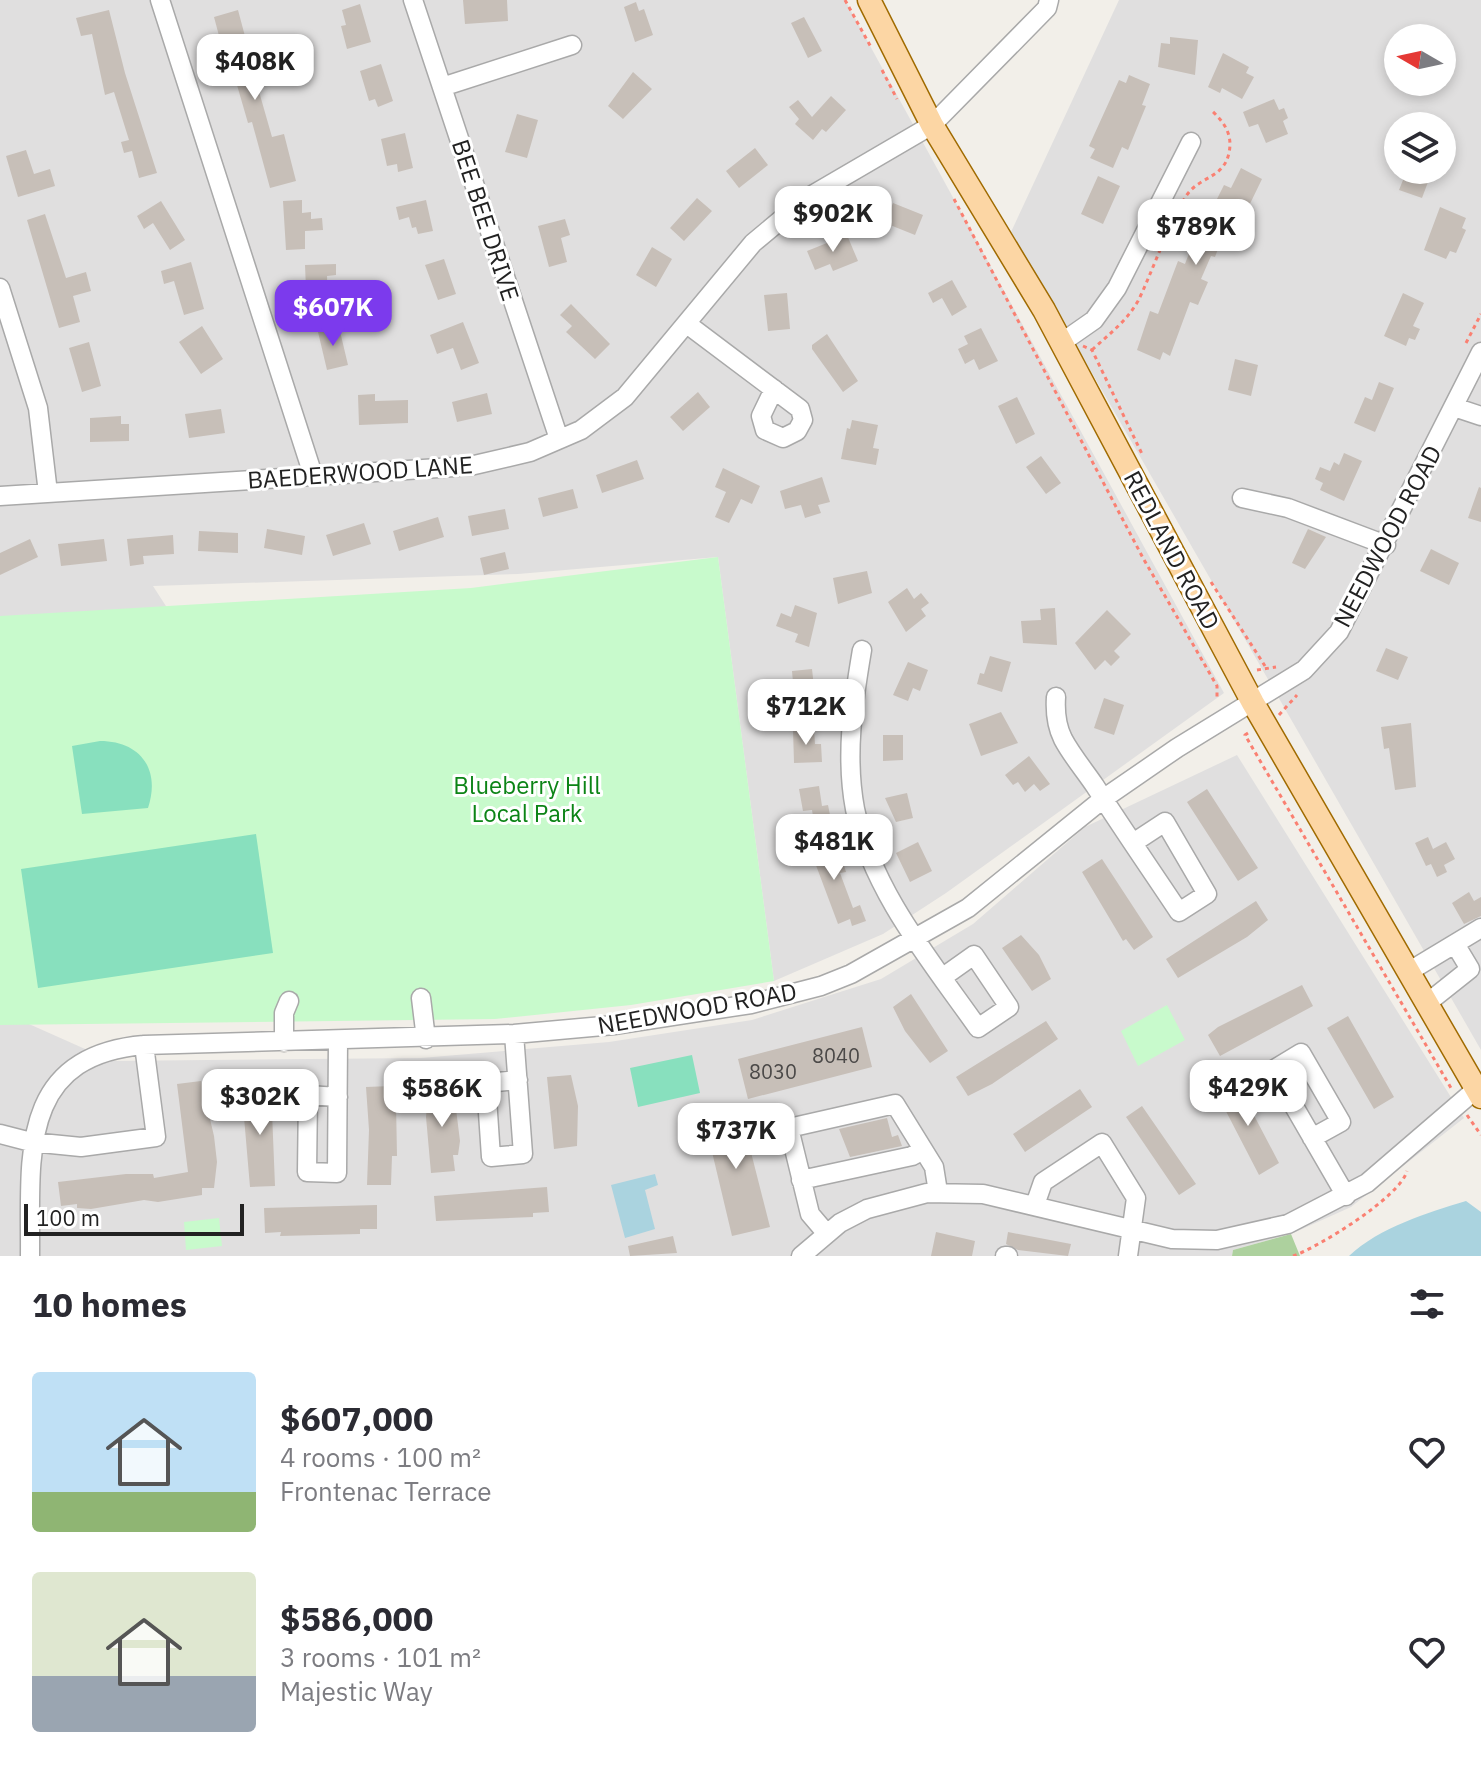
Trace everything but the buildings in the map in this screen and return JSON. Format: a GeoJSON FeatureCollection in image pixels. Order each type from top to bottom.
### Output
{"type":"FeatureCollection","features":[{"type":"Feature","properties":{"kind":"main road","name":"REDLAND ROAD"},"geometry":{"type":"LineString","coordinates":[[869,0],[932,125],[1067,339],[1253,703],[1408,972],[1474,1094]]}},
{"type":"Feature","properties":{"kind":"street"},"geometry":{"type":"LineString","coordinates":[[160,0],[313,475]]}},
{"type":"Feature","properties":{"kind":"street","name":"BEE BEE DRIVE"},"geometry":{"type":"LineString","coordinates":[[413,0],[559,439]]}},
{"type":"Feature","properties":{"kind":"street","name":"BAEDERWOOD LANE"},"geometry":{"type":"LineString","coordinates":[[0,496],[470,466],[530,452],[581,430],[625,397],[727,271],[807,198],[932,125],[1047,8],[1049,0]]}},
{"type":"Feature","properties":{"kind":"street"},"geometry":{"type":"LineString","coordinates":[[442,87],[572,45]]}},
{"type":"Feature","properties":{"kind":"street"},"geometry":{"type":"LineString","coordinates":[[1067,339],[1094,320],[1117,288],[1191,142]]}},
{"type":"Feature","properties":{"kind":"street"},"geometry":{"type":"LineString","coordinates":[[0,288],[38,408],[48,493]]}},
{"type":"Feature","properties":{"kind":"street"},"geometry":{"type":"LineString","coordinates":[[687,324],[774,389]]}},
{"type":"Feature","properties":{"kind":"street","name":"NEEDWOOD ROAD"},"geometry":{"type":"LineString","coordinates":[[30,1256],[31,1142],[39,1115],[61,1081],[92,1056],[120,1047],[144,1045],[426,1039],[614,1025],[751,1004],[851,974],[917,940],[968,908],[1103,799],[1177,748],[1304,670],[1339,632],[1386,545],[1481,352]]}},
{"type":"Feature","properties":{"kind":"street"},"geometry":{"type":"LineString","coordinates":[[1454,407],[1481,416]]}},
{"type":"Feature","properties":{"kind":"street"},"geometry":{"type":"LineString","coordinates":[[1242,498],[1288,508],[1386,545]]}},
{"type":"Feature","properties":{"kind":"street"},"geometry":{"type":"LineString","coordinates":[[862,650],[850,742],[855,809],[873,864],[917,940],[943,977]]}},
{"type":"Feature","properties":{"kind":"street"},"geometry":{"type":"LineString","coordinates":[[1056,697],[1055,714],[1063,739],[1179,912],[1207,894],[1165,822],[1133,843]]}},
{"type":"Feature","properties":{"kind":"street"},"geometry":{"type":"LineString","coordinates":[[1408,972],[1481,928]]}},
{"type":"Feature","properties":{"kind":"street"},"geometry":{"type":"LineString","coordinates":[[1426,1004],[1470,969],[1455,944]]}},
{"type":"Feature","properties":{"kind":"street"},"geometry":{"type":"LineString","coordinates":[[421,998],[426,1039]]}},
{"type":"Feature","properties":{"kind":"street"},"geometry":{"type":"LineString","coordinates":[[284,1042],[284,1013],[289,1001]]}},
{"type":"Feature","properties":{"kind":"street"},"geometry":{"type":"LineString","coordinates":[[514,1034],[518,1080]]}},
{"type":"Feature","properties":{"kind":"street"},"geometry":{"type":"LineString","coordinates":[[338,1041],[338,1097]]}},
{"type":"Feature","properties":{"kind":"street"},"geometry":{"type":"LineString","coordinates":[[0,1134],[31,1142],[81,1147],[156,1137],[144,1045]]}},
{"type":"Feature","properties":{"kind":"street"},"geometry":{"type":"LineString","coordinates":[[801,1256],[827,1234],[867,1209],[938,1192],[983,1194],[1132,1232],[1172,1239],[1217,1240],[1288,1224],[1367,1183],[1474,1094]]}},
{"type":"Feature","properties":{"kind":"street"},"geometry":{"type":"LineString","coordinates":[[827,1234],[810,1214],[789,1128],[895,1104],[934,1167],[938,1192]]}},
{"type":"Feature","properties":{"kind":"street"},"geometry":{"type":"LineString","coordinates":[[1312,1138],[1346,1196]]}},
{"type":"Feature","properties":{"kind":"street"},"geometry":{"type":"LineString","coordinates":[[1035,1205],[1043,1182],[1102,1143],[1136,1198],[1128,1256]]}},
{"type":"Feature","properties":{"kind":"street"},"geometry":{"type":"LineString","coordinates":[[801,1180],[912,1156],[923,1150]]}},
{"type":"Feature","properties":{"kind":"path"},"geometry":{"type":"LineString","coordinates":[[845,0],[876,56]]}},
{"type":"Feature","properties":{"kind":"path"},"geometry":{"type":"LineString","coordinates":[[881,68],[903,107]]}},
{"type":"Feature","properties":{"kind":"path"},"geometry":{"type":"LineString","coordinates":[[1092,350],[1117,330],[1136,304],[1188,193],[1217,173],[1226,161],[1230,137],[1222,121],[1211,110]]}},
{"type":"Feature","properties":{"kind":"path"},"geometry":{"type":"LineString","coordinates":[[947,187],[1143,558],[1217,686],[1217,699]]}},
{"type":"Feature","properties":{"kind":"path"},"geometry":{"type":"LineString","coordinates":[[1067,339],[1092,350],[1141,448],[1144,462]]}},
{"type":"Feature","properties":{"kind":"path"},"geometry":{"type":"LineString","coordinates":[[1209,580],[1267,668]]}},
{"type":"Feature","properties":{"kind":"path"},"geometry":{"type":"LineString","coordinates":[[1245,735],[1474,1094],[1481,1135]]}},
{"type":"Feature","properties":{"kind":"path"},"geometry":{"type":"LineString","coordinates":[[1293,1256],[1378,1203],[1401,1184],[1408,1169]]}},
{"type":"Feature","properties":{"kind":"shaded area"},"geometry":{"type":"Polygon","coordinates":[[[0,0],[845,0],[1224,693],[946,893],[883,934],[774,981],[718,557],[518,574],[153,586],[173,617],[0,621],[0,0]]]}},
{"type":"Feature","properties":{"kind":"shaded area"},"geometry":{"type":"Polygon","coordinates":[[[1119,0],[1481,0],[1481,1050],[1011,232],[1119,0]]]}},
{"type":"Feature","properties":{"kind":"shaded area"},"geometry":{"type":"Polygon","coordinates":[[[1237,755],[1464,1118],[1351,1207],[1291,1234],[1233,1250],[1232,1256],[0,1256],[0,1024],[29,1024],[112,1061],[421,1058],[609,1042],[752,1020],[881,979],[973,924],[1085,827],[1237,755]]]}},
{"type":"Feature","properties":{"kind":"green space","name":"Blueberry Hill Local Park"},"geometry":{"type":"Polygon","coordinates":[[[718,557],[774,981],[631,1005],[495,1019],[0,1025],[0,616],[471,588],[718,557]]]}},
{"type":"Feature","properties":{"kind":"green space"},"geometry":{"type":"Polygon","coordinates":[[[100,741],[126,746],[144,760],[152,781],[148,808],[82,814],[72,746],[100,741]]]}},
{"type":"Feature","properties":{"kind":"green space"},"geometry":{"type":"Polygon","coordinates":[[[256,834],[273,953],[38,988],[21,869],[256,834]]]}},
{"type":"Feature","properties":{"kind":"green space"},"geometry":{"type":"Polygon","coordinates":[[[1167,1005],[1185,1040],[1138,1066],[1121,1031],[1167,1005]]]}},
{"type":"Feature","properties":{"kind":"green space"},"geometry":{"type":"Polygon","coordinates":[[[692,1055],[700,1093],[638,1107],[630,1068],[692,1055]]]}},
{"type":"Feature","properties":{"kind":"green space"},"geometry":{"type":"Polygon","coordinates":[[[219,1218],[222,1246],[186,1250],[184,1222],[219,1218]]]}},
{"type":"Feature","properties":{"kind":"green space"},"geometry":{"type":"Polygon","coordinates":[[[1291,1234],[1300,1256],[1232,1256],[1233,1250],[1291,1234]]]}},
{"type":"Feature","properties":{"kind":"water"},"geometry":{"type":"Polygon","coordinates":[[[655,1174],[658,1185],[645,1190],[655,1229],[625,1238],[611,1185],[655,1174]]]}},
{"type":"Feature","properties":{"kind":"water"},"geometry":{"type":"Polygon","coordinates":[[[1466,1201],[1481,1212],[1481,1256],[1349,1256],[1389,1229],[1466,1201]]]}}]}
